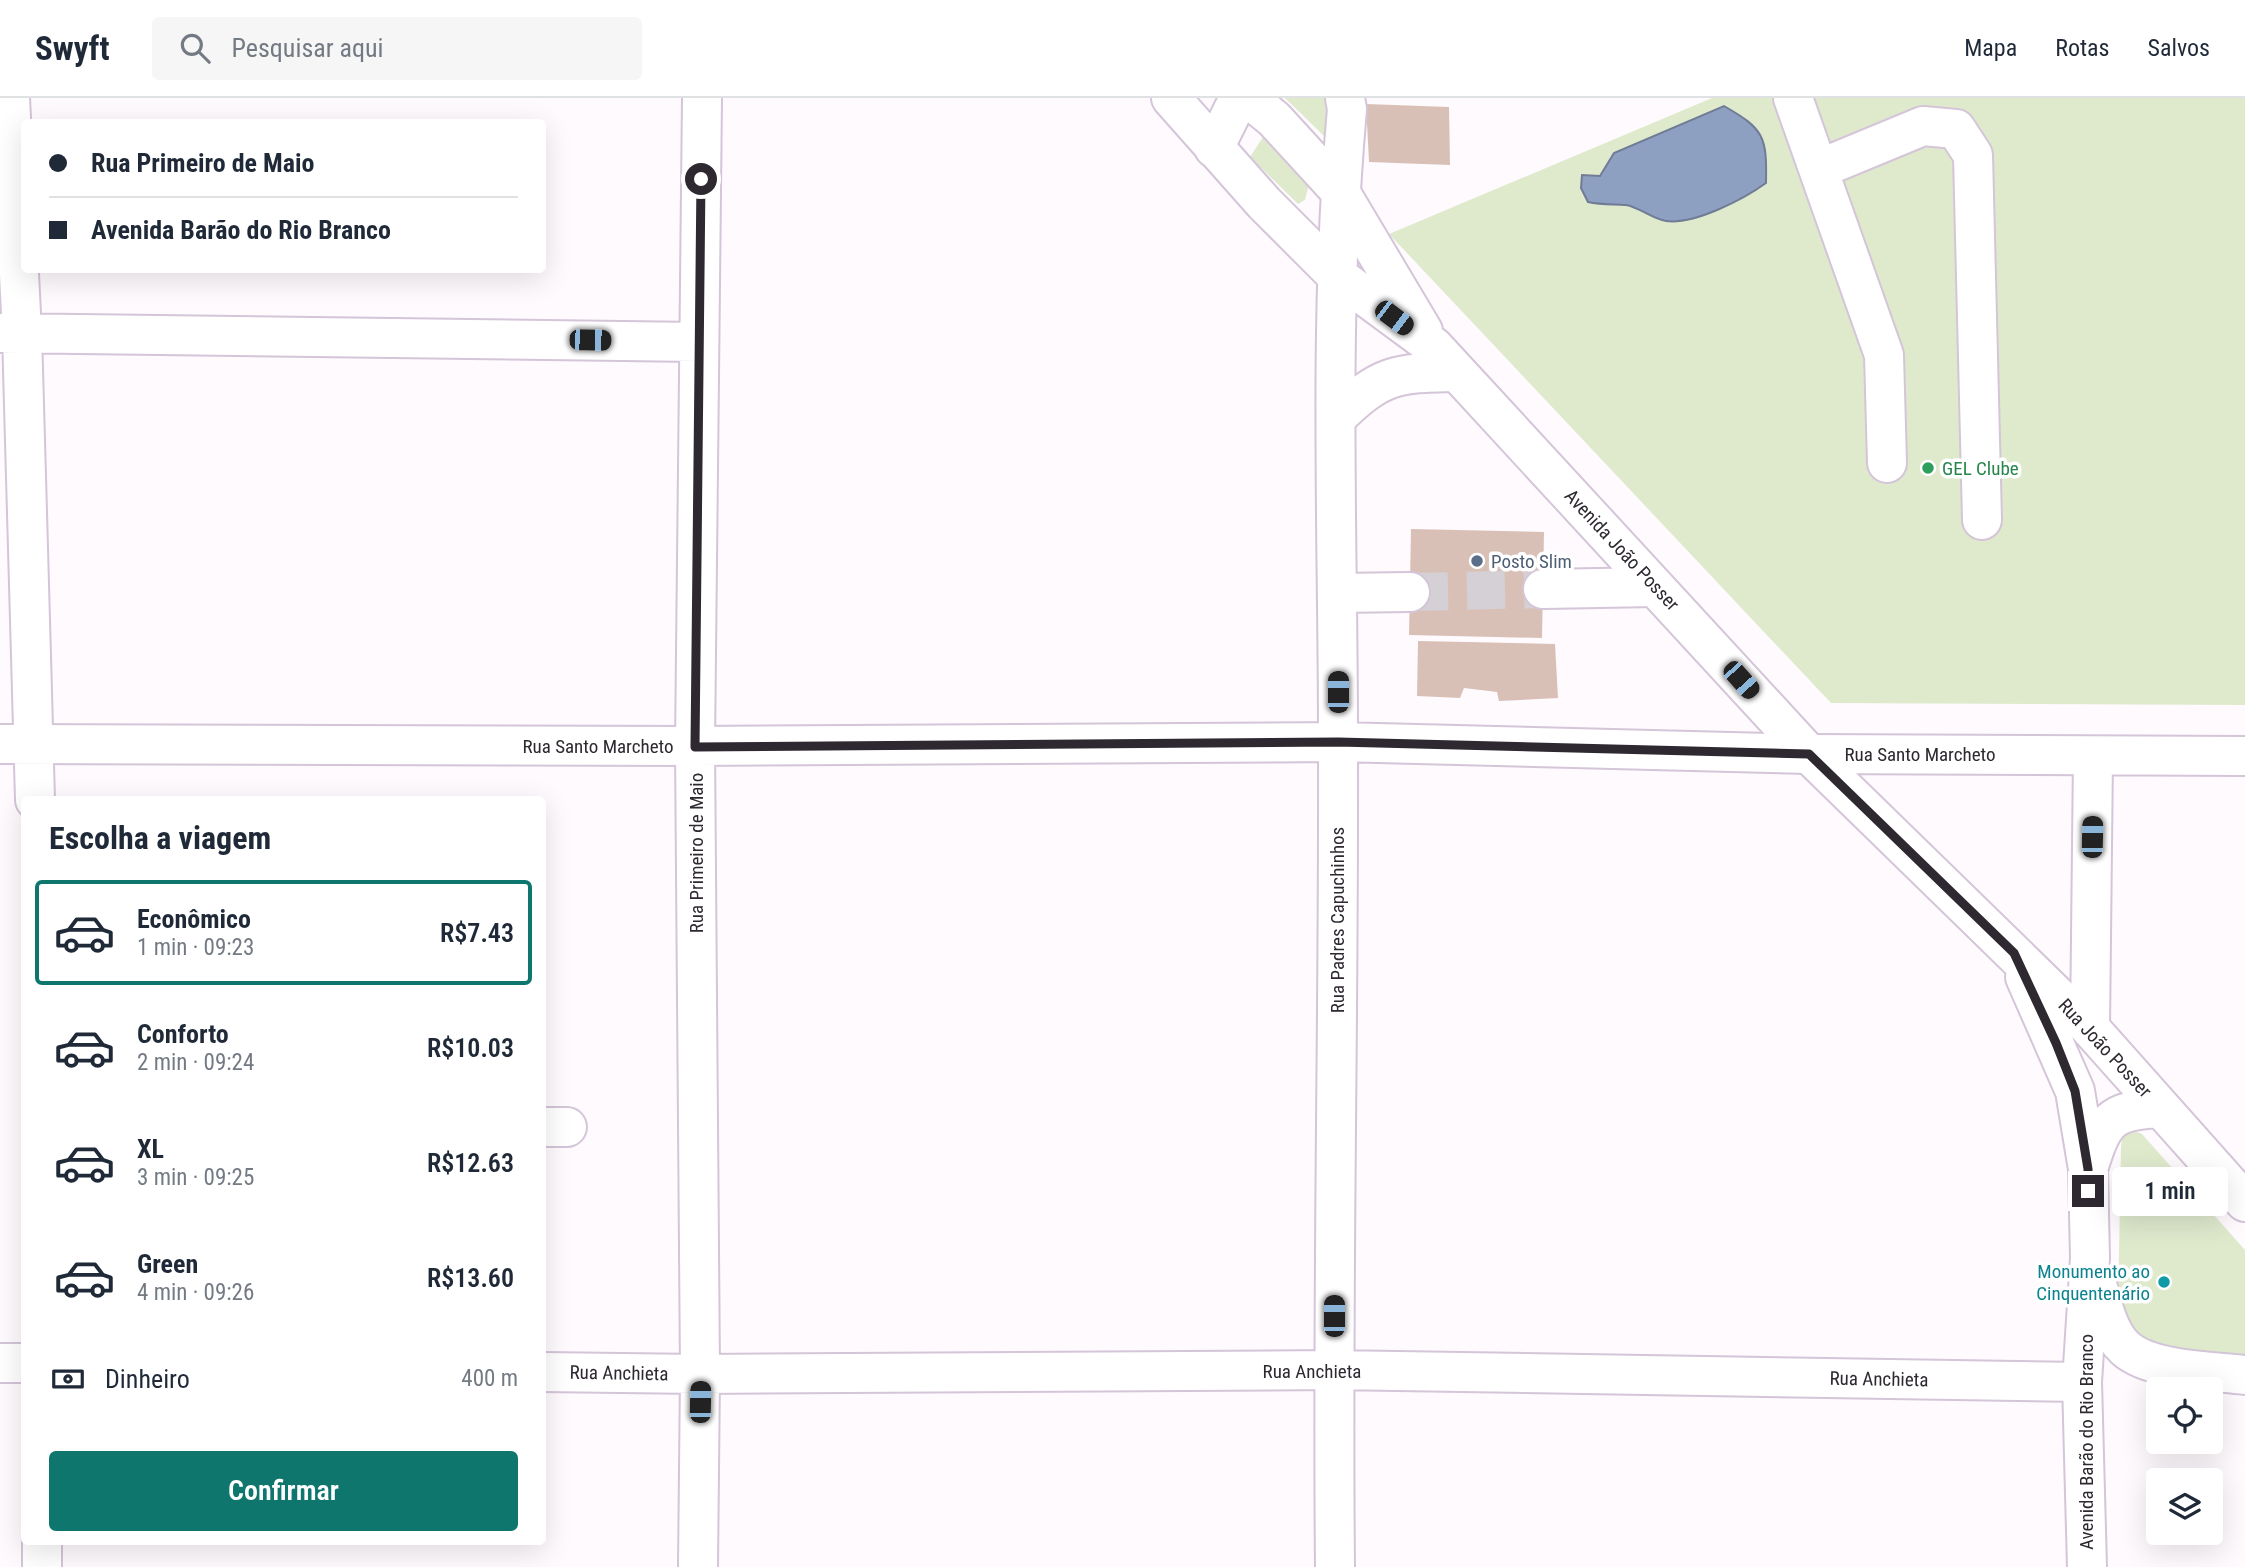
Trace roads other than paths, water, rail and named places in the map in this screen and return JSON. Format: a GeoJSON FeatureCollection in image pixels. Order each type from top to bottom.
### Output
{"type":"FeatureCollection","features":[{"type":"Feature","properties":{"kind":"street"},"geometry":{"type":"LineString","coordinates":[[10,98],[18,745],[34,796]]}},
{"type":"Feature","properties":{"kind":"street","name":"Rua Primeiro de Maio"},"geometry":{"type":"LineString","coordinates":[[698,1567],[700,1374],[695,747],[702,98]]}},
{"type":"Feature","properties":{"kind":"street","name":"Avenida João Posser"},"geometry":{"type":"LineString","coordinates":[[1171,98],[1214,148],[1335,274],[1445,360],[1809,754]]}},
{"type":"Feature","properties":{"kind":"street"},"geometry":{"type":"LineString","coordinates":[[1214,148],[1239,98]]}},
{"type":"Feature","properties":{"kind":"street","name":"Avenida João Posser"},"geometry":{"type":"LineString","coordinates":[[1248,98],[1274,119],[1339,190],[1445,360]]}},
{"type":"Feature","properties":{"kind":"street","name":"Rua Padres Capuchinhos"},"geometry":{"type":"LineString","coordinates":[[1335,1567],[1333,1370],[1338,742],[1335,274],[1339,190],[1347,109],[1345,98]]}},
{"type":"Feature","properties":{"kind":"street"},"geometry":{"type":"LineString","coordinates":[[1793,98],[1884,355],[1887,463]]}},
{"type":"Feature","properties":{"kind":"street"},"geometry":{"type":"LineString","coordinates":[[1819,169],[1923,126],[1956,129],[1973,155],[1982,520]]}},
{"type":"Feature","properties":{"kind":"street"},"geometry":{"type":"LineString","coordinates":[[11,333],[698,342]]}},
{"type":"Feature","properties":{"kind":"street"},"geometry":{"type":"LineString","coordinates":[[1336,418],[1366,388],[1445,360]]}},
{"type":"Feature","properties":{"kind":"street"},"geometry":{"type":"LineString","coordinates":[[1543,589],[1656,587]]}},
{"type":"Feature","properties":{"kind":"street"},"geometry":{"type":"LineString","coordinates":[[1337,593],[1410,592]]}},
{"type":"Feature","properties":{"kind":"street","name":"Rua Santo Marcheto"},"geometry":{"type":"LineString","coordinates":[[18,745],[695,747],[1338,742],[1809,754],[2245,756]]}},
{"type":"Feature","properties":{"kind":"street","name":"Rua João Posser"},"geometry":{"type":"LineString","coordinates":[[1809,754],[2090,1028],[2245,1202]]}},
{"type":"Feature","properties":{"kind":"street"},"geometry":{"type":"LineString","coordinates":[[2090,1028],[2092,756]]}},
{"type":"Feature","properties":{"kind":"street","name":"Avenida Barão do Rio Branco"},"geometry":{"type":"LineString","coordinates":[[2014,953],[2075,1091],[2088,1169],[2090,1258],[2082,1382],[2087,1567]]}},
{"type":"Feature","properties":{"kind":"street"},"geometry":{"type":"LineString","coordinates":[[2088,1169],[2099,1134],[2112,1117],[2131,1109],[2161,1108]]}},
{"type":"Feature","properties":{"kind":"street"},"geometry":{"type":"LineString","coordinates":[[2090,1258],[2105,1312],[2123,1347],[2156,1363],[2245,1376]]}},
{"type":"Feature","properties":{"kind":"street"},"geometry":{"type":"LineString","coordinates":[[0,1363],[21,1363]]}},
{"type":"Feature","properties":{"kind":"street","name":"Rua Anchieta"},"geometry":{"type":"LineString","coordinates":[[546,1372],[700,1374],[1333,1370],[2082,1382]]}},
{"type":"Feature","properties":{"kind":"street"},"geometry":{"type":"LineString","coordinates":[[41,1545],[42,1567]]}},
{"type":"Feature","properties":{"kind":"water"},"geometry":{"type":"Polygon","coordinates":[[[1724,106],[1748,121],[1760,136],[1764,144],[1766,183],[1718,210],[1677,221],[1661,220],[1626,205],[1588,202],[1581,188],[1582,175],[1600,176],[1614,153],[1724,106]]]}},
{"type":"Feature","properties":{"kind":"tunnel"},"geometry":{"type":"LineString","coordinates":[[1410,592],[1543,589]]}},
{"type":"Feature","properties":{"kind":"place","name":"GEL Clube"},"geometry":{"type":"Point","coordinates":[1928,468]}},
{"type":"Feature","properties":{"kind":"place","name":"Posto Slim"},"geometry":{"type":"Point","coordinates":[1477,561]}},
{"type":"Feature","properties":{"kind":"place","name":"Monumento ao Cinquentenário"},"geometry":{"type":"Point","coordinates":[2164,1282]}}]}
